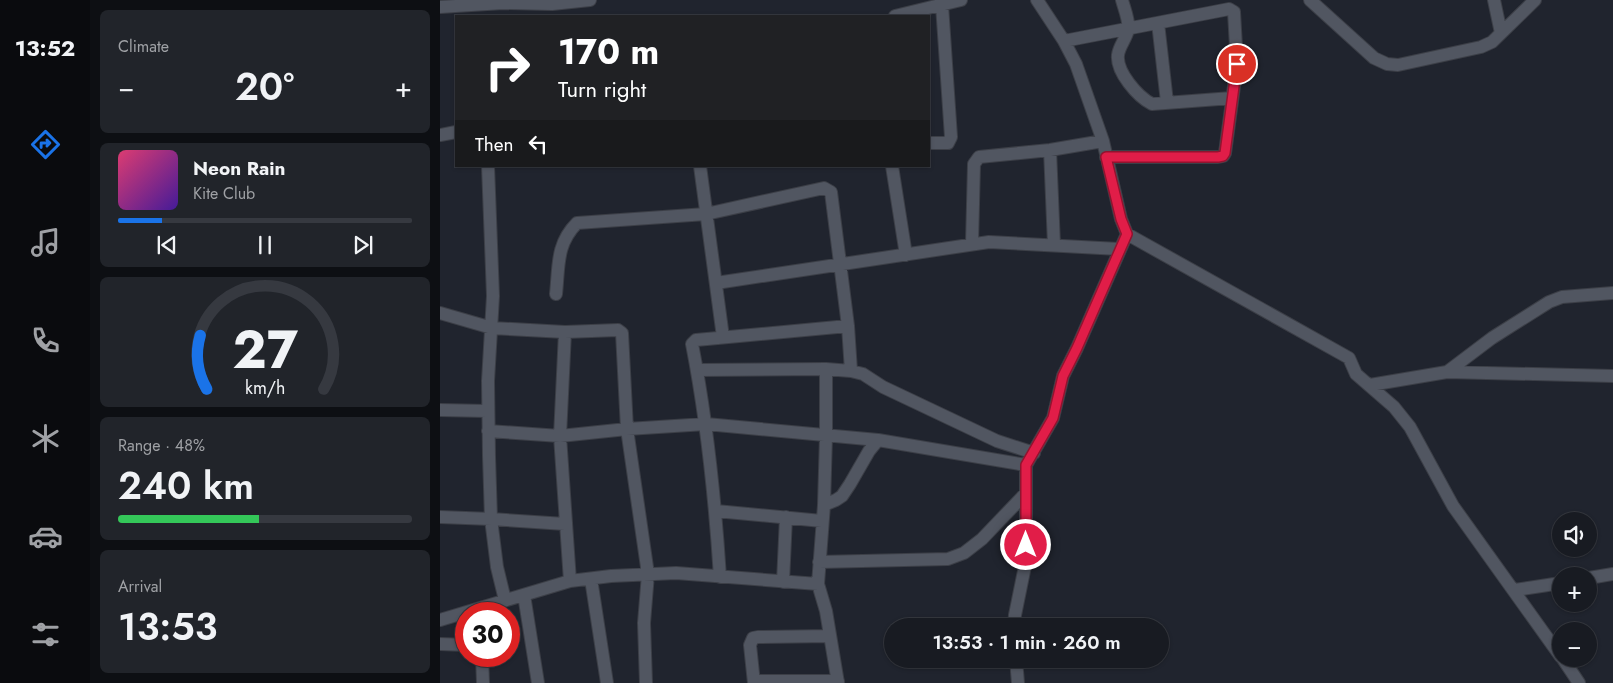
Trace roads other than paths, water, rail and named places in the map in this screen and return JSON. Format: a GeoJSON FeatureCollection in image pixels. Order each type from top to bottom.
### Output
{"type":"FeatureCollection","features":[{"type":"Feature","properties":{"kind":"street"},"geometry":{"type":"LineString","coordinates":[[440,7],[458,3],[503,3],[553,7],[590,0]]}},
{"type":"Feature","properties":{"kind":"street"},"geometry":{"type":"LineString","coordinates":[[899,15],[961,0]]}},
{"type":"Feature","properties":{"kind":"street"},"geometry":{"type":"LineString","coordinates":[[1037,0],[1076,64],[1103,141],[1121,219],[1127,234],[1349,358],[1356,374],[1394,407],[1410,427],[1453,506],[1552,644]]}},
{"type":"Feature","properties":{"kind":"street"},"geometry":{"type":"LineString","coordinates":[[1122,0],[1129,29],[1117,57],[1127,80],[1134,90],[1147,102],[1152,104],[1232,98]]}},
{"type":"Feature","properties":{"kind":"street"},"geometry":{"type":"LineString","coordinates":[[1310,0],[1374,58],[1387,64],[1398,65],[1481,47],[1492,42],[1535,0]]}},
{"type":"Feature","properties":{"kind":"street"},"geometry":{"type":"LineString","coordinates":[[1494,0],[1501,33]]}},
{"type":"Feature","properties":{"kind":"street"},"geometry":{"type":"LineString","coordinates":[[930,143],[948,143],[951,137],[942,5]]}},
{"type":"Feature","properties":{"kind":"street"},"geometry":{"type":"LineString","coordinates":[[1064,42],[1230,10],[1234,12],[1238,55],[1225,153],[1223,156],[1106,157]]}},
{"type":"Feature","properties":{"kind":"street"},"geometry":{"type":"LineString","coordinates":[[1158,23],[1167,102]]}},
{"type":"Feature","properties":{"kind":"street"},"geometry":{"type":"LineString","coordinates":[[440,135],[455,132]]}},
{"type":"Feature","properties":{"kind":"street"},"geometry":{"type":"LineString","coordinates":[[972,244],[974,164],[976,159],[979,157],[1050,150],[1103,141]]}},
{"type":"Feature","properties":{"kind":"street"},"geometry":{"type":"LineString","coordinates":[[1050,150],[1054,245]]}},
{"type":"Feature","properties":{"kind":"street"},"geometry":{"type":"LineString","coordinates":[[488,167],[493,296],[487,411],[491,518],[497,567],[505,600]]}},
{"type":"Feature","properties":{"kind":"street"},"geometry":{"type":"LineString","coordinates":[[700,167],[722,337]]}},
{"type":"Feature","properties":{"kind":"street"},"geometry":{"type":"LineString","coordinates":[[892,167],[906,255]]}},
{"type":"Feature","properties":{"kind":"street"},"geometry":{"type":"LineString","coordinates":[[556,294],[560,247],[570,230],[577,223],[706,214],[824,188],[831,192],[848,326],[851,371]]}},
{"type":"Feature","properties":{"kind":"street"},"geometry":{"type":"LineString","coordinates":[[1015,618],[1026,561],[1026,465],[1053,418],[1063,376],[1127,234]]}},
{"type":"Feature","properties":{"kind":"street"},"geometry":{"type":"LineString","coordinates":[[716,283],[989,242],[1119,249]]}},
{"type":"Feature","properties":{"kind":"street"},"geometry":{"type":"LineString","coordinates":[[1447,372],[1492,338],[1549,302],[1562,297],[1613,293]]}},
{"type":"Feature","properties":{"kind":"street"},"geometry":{"type":"LineString","coordinates":[[440,313],[492,328],[565,332],[618,330],[622,333],[627,429],[648,574],[644,623],[646,683]]}},
{"type":"Feature","properties":{"kind":"street"},"geometry":{"type":"LineString","coordinates":[[720,577],[716,511],[706,424],[692,344],[694,341],[722,337],[848,326]]}},
{"type":"Feature","properties":{"kind":"street"},"geometry":{"type":"LineString","coordinates":[[565,332],[560,436],[570,581]]}},
{"type":"Feature","properties":{"kind":"street"},"geometry":{"type":"LineString","coordinates":[[698,370],[826,369],[851,371],[863,374],[883,387],[997,441],[1034,453]]}},
{"type":"Feature","properties":{"kind":"street"},"geometry":{"type":"LineString","coordinates":[[826,369],[824,505],[818,584],[826,611],[838,682],[754,682],[750,645],[753,638],[830,636]]}},
{"type":"Feature","properties":{"kind":"street"},"geometry":{"type":"LineString","coordinates":[[1370,385],[1447,372],[1613,376]]}},
{"type":"Feature","properties":{"kind":"street"},"geometry":{"type":"LineString","coordinates":[[440,410],[487,411]]}},
{"type":"Feature","properties":{"kind":"street"},"geometry":{"type":"LineString","coordinates":[[488,431],[560,436],[706,424],[878,440],[1026,465]]}},
{"type":"Feature","properties":{"kind":"street"},"geometry":{"type":"LineString","coordinates":[[824,505],[842,496],[868,451],[878,440]]}},
{"type":"Feature","properties":{"kind":"street"},"geometry":{"type":"LineString","coordinates":[[819,562],[948,558],[964,553],[982,539],[1026,493]]}},
{"type":"Feature","properties":{"kind":"street"},"geometry":{"type":"LineString","coordinates":[[716,511],[822,521]]}},
{"type":"Feature","properties":{"kind":"street"},"geometry":{"type":"LineString","coordinates":[[440,517],[491,518],[565,524]]}},
{"type":"Feature","properties":{"kind":"street"},"geometry":{"type":"LineString","coordinates":[[783,582],[786,517]]}},
{"type":"Feature","properties":{"kind":"street"},"geometry":{"type":"LineString","coordinates":[[440,620],[570,581],[592,578],[676,573],[818,584]]}},
{"type":"Feature","properties":{"kind":"street"},"geometry":{"type":"LineString","coordinates":[[1597,577],[1613,574]]}},
{"type":"Feature","properties":{"kind":"street"},"geometry":{"type":"LineString","coordinates":[[592,578],[608,683]]}},
{"type":"Feature","properties":{"kind":"street"},"geometry":{"type":"LineString","coordinates":[[1515,590],[1552,584]]}},
{"type":"Feature","properties":{"kind":"street"},"geometry":{"type":"LineString","coordinates":[[524,595],[538,683]]}},
{"type":"Feature","properties":{"kind":"street"},"geometry":{"type":"LineString","coordinates":[[440,644],[455,645]]}},
{"type":"Feature","properties":{"kind":"street"},"geometry":{"type":"LineString","coordinates":[[482,667],[483,683]]}},
{"type":"Feature","properties":{"kind":"street"},"geometry":{"type":"LineString","coordinates":[[1568,667],[1580,683]]}},
{"type":"Feature","properties":{"kind":"street"},"geometry":{"type":"LineString","coordinates":[[1017,668],[1018,683]]}}]}
